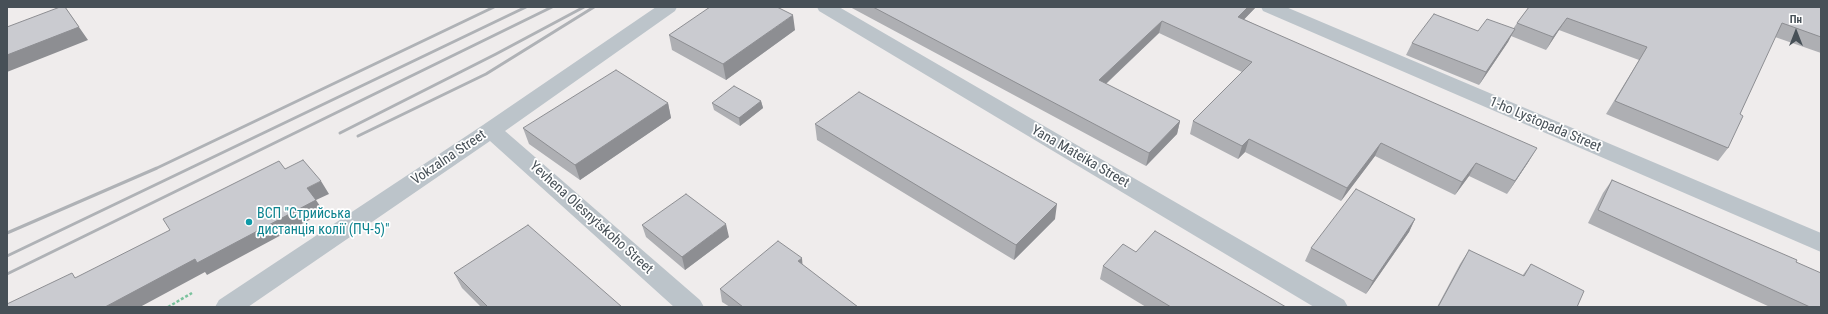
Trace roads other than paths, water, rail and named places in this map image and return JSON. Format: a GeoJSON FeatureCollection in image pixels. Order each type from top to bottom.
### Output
{"type":"FeatureCollection","features":[{"type":"Feature","properties":{"kind":"street","name":"Vokzalna Street"},"geometry":{"type":"LineString","coordinates":[[228,307],[491,130],[668,7]]}},
{"type":"Feature","properties":{"kind":"street","name":"Yana Mateika Street"},"geometry":{"type":"LineString","coordinates":[[826,7],[1335,307]]}},
{"type":"Feature","properties":{"kind":"street","name":"1-ho Lystopada Street"},"geometry":{"type":"LineString","coordinates":[[1270,7],[1821,243]]}},
{"type":"Feature","properties":{"kind":"street","name":"Yevhena Olesnytskoho Street"},"geometry":{"type":"LineString","coordinates":[[491,130],[691,307]]}},
{"type":"Feature","properties":{"kind":"railway"},"geometry":{"type":"LineString","coordinates":[[7,233],[157,168],[494,7]]}},
{"type":"Feature","properties":{"kind":"railway"},"geometry":{"type":"LineString","coordinates":[[7,256],[526,7]]}},
{"type":"Feature","properties":{"kind":"railway"},"geometry":{"type":"LineString","coordinates":[[7,274],[552,7]]}},
{"type":"Feature","properties":{"kind":"railway"},"geometry":{"type":"LineString","coordinates":[[340,133],[496,54],[584,7]]}},
{"type":"Feature","properties":{"kind":"railway"},"geometry":{"type":"LineString","coordinates":[[358,136],[486,74],[594,7]]}},
{"type":"Feature","properties":{"kind":"place","name":"ВСП \"Стрийська дистанція колії (ПЧ-5)\""},"geometry":{"type":"Point","coordinates":[249,222]}}]}
